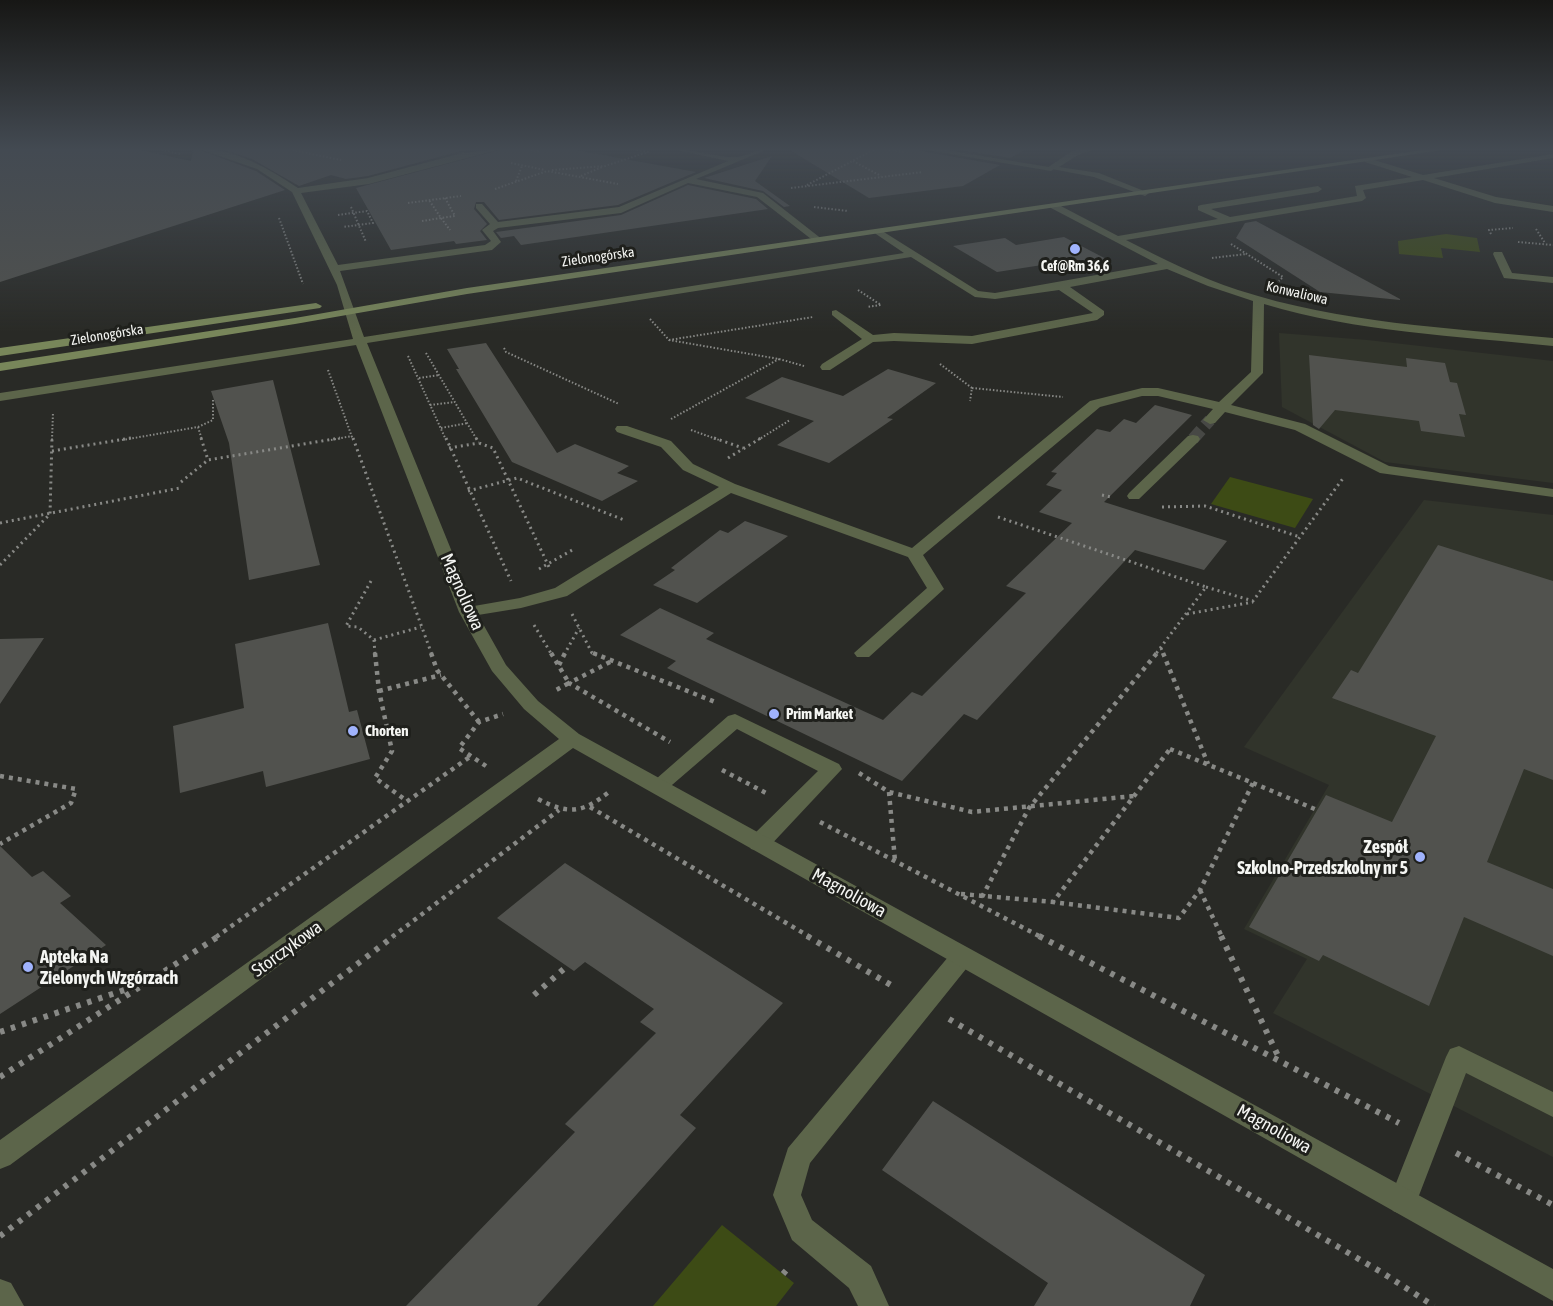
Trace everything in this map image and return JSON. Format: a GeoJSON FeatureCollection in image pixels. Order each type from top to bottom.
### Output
{"type":"FeatureCollection","features":[{"type":"Feature","properties":{"kind":"street","name":"Magnoliowa"},"geometry":{"type":"LineString","coordinates":[[305,210],[349,307],[360,341],[468,612],[498,667],[531,705],[572,739],[1553,1286]]}},
{"type":"Feature","properties":{"kind":"street"},"geometry":{"type":"LineString","coordinates":[[483,210],[496,225]]}},
{"type":"Feature","properties":{"kind":"street"},"geometry":{"type":"LineString","coordinates":[[333,269],[488,248],[496,242],[487,230],[496,225],[621,210]]}},
{"type":"Feature","properties":{"kind":"street"},"geometry":{"type":"LineString","coordinates":[[779,210],[818,240]]}},
{"type":"Feature","properties":{"kind":"street","name":"Zielonogórska"},"geometry":{"type":"LineString","coordinates":[[0,367],[349,307],[1027,210]]}},
{"type":"Feature","properties":{"kind":"street","name":"Konwaliowa"},"geometry":{"type":"LineString","coordinates":[[1062,210],[1207,282],[1262,301],[1381,324],[1553,342]]}},
{"type":"Feature","properties":{"kind":"street"},"geometry":{"type":"LineString","coordinates":[[1205,210],[1228,220]]}},
{"type":"Feature","properties":{"kind":"street"},"geometry":{"type":"LineString","coordinates":[[1117,239],[1289,210]]}},
{"type":"Feature","properties":{"kind":"street"},"geometry":{"type":"LineString","coordinates":[[879,232],[975,294],[995,296],[1170,265]]}},
{"type":"Feature","properties":{"kind":"street"},"geometry":{"type":"LineString","coordinates":[[0,397],[321,349],[399,333],[914,254]]}},
{"type":"Feature","properties":{"kind":"street"},"geometry":{"type":"LineString","coordinates":[[1498,254],[1508,276],[1553,280]]}},
{"type":"Feature","properties":{"kind":"street"},"geometry":{"type":"LineString","coordinates":[[820,368],[870,339],[894,337],[972,340],[1099,316],[1098,310],[1060,286]]}},
{"type":"Feature","properties":{"kind":"street"},"geometry":{"type":"LineString","coordinates":[[1210,420],[1257,373],[1262,301]]}},
{"type":"Feature","properties":{"kind":"street","name":"Zielonogórska"},"geometry":{"type":"LineString","coordinates":[[0,352],[290,309],[349,307]]}},
{"type":"Feature","properties":{"kind":"street"},"geometry":{"type":"LineString","coordinates":[[836,313],[870,339]]}},
{"type":"Feature","properties":{"kind":"street"},"geometry":{"type":"LineString","coordinates":[[914,554],[1095,404],[1142,392],[1158,392],[1300,427],[1385,470],[1553,493]]}},
{"type":"Feature","properties":{"kind":"street"},"geometry":{"type":"LineString","coordinates":[[622,429],[666,444],[688,467],[730,487],[914,554],[936,589],[863,653]]}},
{"type":"Feature","properties":{"kind":"street"},"geometry":{"type":"LineString","coordinates":[[1134,496],[1192,439]]}},
{"type":"Feature","properties":{"kind":"street"},"geometry":{"type":"LineString","coordinates":[[468,612],[521,603],[561,592],[730,487]]}},
{"type":"Feature","properties":{"kind":"street"},"geometry":{"type":"LineString","coordinates":[[658,786],[687,748],[735,720],[832,769],[759,843]]}},
{"type":"Feature","properties":{"kind":"street","name":"Storczykowa"},"geometry":{"type":"LineString","coordinates":[[0,1156],[572,739]]}},
{"type":"Feature","properties":{"kind":"street"},"geometry":{"type":"LineString","coordinates":[[874,1306],[860,1277],[802,1230],[787,1195],[798,1157],[962,957]]}},
{"type":"Feature","properties":{"kind":"street"},"geometry":{"type":"LineString","coordinates":[[1403,1201],[1459,1057],[1553,1105]]}},
{"type":"Feature","properties":{"kind":"street"},"geometry":{"type":"LineString","coordinates":[[0,1294],[9,1306]]}},
{"type":"Feature","properties":{"kind":"path"},"geometry":{"type":"LineString","coordinates":[[336,210],[364,265]]}},
{"type":"Feature","properties":{"kind":"path"},"geometry":{"type":"LineString","coordinates":[[352,210],[375,263]]}},
{"type":"Feature","properties":{"kind":"path"},"geometry":{"type":"LineString","coordinates":[[436,210],[450,230]]}},
{"type":"Feature","properties":{"kind":"path"},"geometry":{"type":"LineString","coordinates":[[422,221],[455,216],[452,210]]}},
{"type":"Feature","properties":{"kind":"path"},"geometry":{"type":"LineString","coordinates":[[338,215],[367,211],[373,223],[343,226]]}},
{"type":"Feature","properties":{"kind":"path"},"geometry":{"type":"LineString","coordinates":[[279,218],[304,286],[304,291],[287,301],[290,309]]}},
{"type":"Feature","properties":{"kind":"path"},"geometry":{"type":"LineString","coordinates":[[1535,226],[1544,227]]}},
{"type":"Feature","properties":{"kind":"path"},"geometry":{"type":"LineString","coordinates":[[1498,254],[1489,230],[1515,228]]}},
{"type":"Feature","properties":{"kind":"path"},"geometry":{"type":"LineString","coordinates":[[1493,240],[1553,245]]}},
{"type":"Feature","properties":{"kind":"path"},"geometry":{"type":"LineString","coordinates":[[1227,241],[1283,277],[1262,301]]}},
{"type":"Feature","properties":{"kind":"path"},"geometry":{"type":"LineString","coordinates":[[1203,259],[1247,254]]}},
{"type":"Feature","properties":{"kind":"path"},"geometry":{"type":"LineString","coordinates":[[858,290],[881,305],[864,308]]}},
{"type":"Feature","properties":{"kind":"path"},"geometry":{"type":"LineString","coordinates":[[669,340],[836,313]]}},
{"type":"Feature","properties":{"kind":"path"},"geometry":{"type":"LineString","coordinates":[[648,317],[669,340],[820,368]]}},
{"type":"Feature","properties":{"kind":"path"},"geometry":{"type":"LineString","coordinates":[[399,333],[468,491],[521,603],[569,683],[671,742],[687,748],[794,808],[1427,1137],[1553,1205]]}},
{"type":"Feature","properties":{"kind":"path"},"geometry":{"type":"LineString","coordinates":[[504,348],[506,352],[623,406]]}},
{"type":"Feature","properties":{"kind":"path"},"geometry":{"type":"LineString","coordinates":[[321,349],[421,627],[441,675],[479,722]]}},
{"type":"Feature","properties":{"kind":"path"},"geometry":{"type":"LineString","coordinates":[[676,426],[665,422],[779,359]]}},
{"type":"Feature","properties":{"kind":"path"},"geometry":{"type":"LineString","coordinates":[[418,378],[439,375]]}},
{"type":"Feature","properties":{"kind":"path"},"geometry":{"type":"LineString","coordinates":[[0,565],[50,513],[55,387]]}},
{"type":"Feature","properties":{"kind":"path"},"geometry":{"type":"LineString","coordinates":[[972,387],[1051,394],[1095,404]]}},
{"type":"Feature","properties":{"kind":"path"},"geometry":{"type":"LineString","coordinates":[[52,451],[198,427],[213,420],[213,399]]}},
{"type":"Feature","properties":{"kind":"path"},"geometry":{"type":"LineString","coordinates":[[430,405],[455,402]]}},
{"type":"Feature","properties":{"kind":"path"},"geometry":{"type":"LineString","coordinates":[[441,428],[468,423]]}},
{"type":"Feature","properties":{"kind":"path"},"geometry":{"type":"LineString","coordinates":[[198,427],[208,460]]}},
{"type":"Feature","properties":{"kind":"path"},"geometry":{"type":"LineString","coordinates":[[687,429],[744,448]]}},
{"type":"Feature","properties":{"kind":"path"},"geometry":{"type":"LineString","coordinates":[[181,482],[208,460],[352,436]]}},
{"type":"Feature","properties":{"kind":"path"},"geometry":{"type":"LineString","coordinates":[[449,448],[479,443]]}},
{"type":"Feature","properties":{"kind":"path"},"geometry":{"type":"LineString","coordinates":[[1186,614],[1253,601],[1359,457]]}},
{"type":"Feature","properties":{"kind":"path"},"geometry":{"type":"LineString","coordinates":[[468,491],[517,478],[624,520]]}},
{"type":"Feature","properties":{"kind":"path"},"geometry":{"type":"LineString","coordinates":[[0,523],[180,488]]}},
{"type":"Feature","properties":{"kind":"path"},"geometry":{"type":"LineString","coordinates":[[1102,495],[1112,498]]}},
{"type":"Feature","properties":{"kind":"path"},"geometry":{"type":"LineString","coordinates":[[1156,507],[1204,506],[1300,537]]}},
{"type":"Feature","properties":{"kind":"path"},"geometry":{"type":"LineString","coordinates":[[969,507],[1253,601]]}},
{"type":"Feature","properties":{"kind":"path"},"geometry":{"type":"LineString","coordinates":[[371,581],[346,626],[358,627],[374,640],[379,691],[392,751],[375,778],[408,802]]}},
{"type":"Feature","properties":{"kind":"path"},"geometry":{"type":"LineString","coordinates":[[982,897],[1029,808],[1161,648],[1206,587]]}},
{"type":"Feature","properties":{"kind":"path"},"geometry":{"type":"LineString","coordinates":[[374,640],[421,627]]}},
{"type":"Feature","properties":{"kind":"path"},"geometry":{"type":"LineString","coordinates":[[559,666],[579,628]]}},
{"type":"Feature","properties":{"kind":"path"},"geometry":{"type":"LineString","coordinates":[[1161,648],[1208,765]]}},
{"type":"Feature","properties":{"kind":"path"},"geometry":{"type":"LineString","coordinates":[[559,810],[511,783],[459,748],[479,722],[531,705],[610,662]]}},
{"type":"Feature","properties":{"kind":"path"},"geometry":{"type":"LineString","coordinates":[[379,691],[441,675]]}},
{"type":"Feature","properties":{"kind":"path"},"geometry":{"type":"LineString","coordinates":[[671,742],[687,748]]}},
{"type":"Feature","properties":{"kind":"path"},"geometry":{"type":"LineString","coordinates":[[0,1236],[559,810],[590,807],[671,742]]}},
{"type":"Feature","properties":{"kind":"path"},"geometry":{"type":"LineString","coordinates":[[1053,902],[1170,749],[1317,810]]}},
{"type":"Feature","properties":{"kind":"path"},"geometry":{"type":"LineString","coordinates":[[0,1077],[235,926],[471,756]]}},
{"type":"Feature","properties":{"kind":"path"},"geometry":{"type":"LineString","coordinates":[[851,780],[858,772],[889,792],[972,812],[1135,796]]}},
{"type":"Feature","properties":{"kind":"path"},"geometry":{"type":"LineString","coordinates":[[0,776],[76,789],[71,803],[0,844]]}},
{"type":"Feature","properties":{"kind":"path"},"geometry":{"type":"LineString","coordinates":[[958,893],[1179,918],[1200,890],[1253,783]]}},
{"type":"Feature","properties":{"kind":"path"},"geometry":{"type":"LineString","coordinates":[[889,792],[895,861]]}},
{"type":"Feature","properties":{"kind":"path"},"geometry":{"type":"LineString","coordinates":[[590,807],[1381,1272],[1434,1306]]}},
{"type":"Feature","properties":{"kind":"path"},"geometry":{"type":"LineString","coordinates":[[1200,890],[1280,1061]]}},
{"type":"Feature","properties":{"kind":"path"},"geometry":{"type":"LineString","coordinates":[[534,995],[565,968]]}},
{"type":"Feature","properties":{"kind":"path"},"geometry":{"type":"LineString","coordinates":[[0,1032],[148,982]]}},
{"type":"Feature","properties":{"kind":"shaded area"},"geometry":{"type":"Polygon","coordinates":[[[1279,333],[1367,340],[1553,361],[1553,483],[1385,462],[1282,407],[1279,333]]]}},
{"type":"Feature","properties":{"kind":"shaded area","name":"Zespół Szkolno-Przedszkolny nr 5"},"geometry":{"type":"Polygon","coordinates":[[[1424,500],[1553,515],[1553,1157],[1273,1013],[1307,959],[1244,929],[1329,785],[1244,747],[1424,500]]]}},
{"type":"Feature","properties":{"kind":"green space"},"geometry":{"type":"Polygon","coordinates":[[[1446,234],[1477,238],[1480,252],[1441,248],[1443,258],[1399,254],[1398,241],[1446,234]]]}},
{"type":"Feature","properties":{"kind":"green space"},"geometry":{"type":"Polygon","coordinates":[[[1230,477],[1313,499],[1295,528],[1211,504],[1230,477]]]}},
{"type":"Feature","properties":{"kind":"green space"},"geometry":{"type":"Polygon","coordinates":[[[722,1225],[794,1283],[776,1306],[653,1306],[722,1225]]]}},
{"type":"Feature","properties":{"kind":"building"},"geometry":{"type":"Polygon","coordinates":[[[0,210],[223,210],[0,282],[0,210]]]}},
{"type":"Feature","properties":{"kind":"building"},"geometry":{"type":"Polygon","coordinates":[[[368,210],[475,210],[487,224],[480,231],[487,240],[456,244],[454,241],[391,250],[368,210]]]}},
{"type":"Feature","properties":{"kind":"building"},"geometry":{"type":"Polygon","coordinates":[[[491,210],[579,210],[499,220],[491,210]]]}},
{"type":"Feature","properties":{"kind":"building"},"geometry":{"type":"Polygon","coordinates":[[[632,210],[762,210],[521,245],[514,236],[501,238],[496,232],[621,215],[632,210]]]}},
{"type":"Feature","properties":{"kind":"building"},"geometry":{"type":"Polygon","coordinates":[[[1256,221],[1400,300],[1320,292],[1236,238],[1245,223],[1256,221]]]}},
{"type":"Feature","properties":{"kind":"building"},"geometry":{"type":"Polygon","coordinates":[[[1064,237],[1112,262],[1054,271],[1042,265],[997,272],[953,246],[1005,238],[1016,245],[1064,237]]]}},
{"type":"Feature","properties":{"kind":"building"},"geometry":{"type":"Polygon","coordinates":[[[486,343],[557,453],[575,444],[629,466],[617,473],[638,481],[602,501],[512,462],[456,369],[459,369],[447,349],[486,343]]]}},
{"type":"Feature","properties":{"kind":"building"},"geometry":{"type":"Polygon","coordinates":[[[1309,355],[1407,367],[1406,358],[1445,363],[1450,382],[1457,383],[1466,415],[1459,414],[1465,437],[1421,431],[1419,421],[1335,410],[1319,429],[1313,425],[1309,355]]]}},
{"type":"Feature","properties":{"kind":"building"},"geometry":{"type":"Polygon","coordinates":[[[888,369],[936,383],[887,418],[893,419],[829,463],[777,445],[814,421],[745,398],[782,377],[843,396],[888,369]]]}},
{"type":"Feature","properties":{"kind":"building"},"geometry":{"type":"Polygon","coordinates":[[[273,380],[320,565],[249,580],[229,443],[211,391],[273,380]]]}},
{"type":"Feature","properties":{"kind":"building"},"geometry":{"type":"Polygon","coordinates":[[[1155,405],[1192,415],[1104,502],[1227,541],[1204,570],[1135,550],[977,720],[964,714],[902,781],[667,668],[676,661],[620,635],[660,608],[714,633],[706,639],[883,720],[912,692],[922,696],[1026,593],[1006,586],[1072,523],[1039,512],[1062,490],[1046,485],[1057,473],[1051,472],[1097,429],[1110,432],[1124,419],[1136,423],[1155,405]]]}},
{"type":"Feature","properties":{"kind":"building"},"geometry":{"type":"Polygon","coordinates":[[[745,521],[788,536],[697,603],[653,585],[675,570],[671,568],[720,530],[728,533],[745,521]]]}},
{"type":"Feature","properties":{"kind":"building"},"geometry":{"type":"Polygon","coordinates":[[[1438,545],[1553,581],[1553,780],[1524,769],[1487,862],[1553,889],[1553,956],[1464,917],[1429,1006],[1323,955],[1319,961],[1249,927],[1326,795],[1392,822],[1436,736],[1332,698],[1351,670],[1358,673],[1438,545]]]}},
{"type":"Feature","properties":{"kind":"building"},"geometry":{"type":"Polygon","coordinates":[[[328,623],[349,712],[357,710],[370,759],[266,787],[263,771],[180,793],[173,726],[244,708],[235,644],[328,623]]]}},
{"type":"Feature","properties":{"kind":"building"},"geometry":{"type":"Polygon","coordinates":[[[44,638],[0,704],[0,639],[44,638]]]}},
{"type":"Feature","properties":{"kind":"building"},"geometry":{"type":"Polygon","coordinates":[[[0,846],[32,877],[43,871],[71,896],[60,903],[106,945],[0,1014],[0,846]]]}},
{"type":"Feature","properties":{"kind":"building"},"geometry":{"type":"Polygon","coordinates":[[[565,863],[783,1003],[680,1115],[696,1128],[537,1306],[406,1306],[575,1132],[565,1124],[656,1033],[640,1022],[654,1009],[585,962],[574,971],[497,918],[565,863]]]}},
{"type":"Feature","properties":{"kind":"building"},"geometry":{"type":"Polygon","coordinates":[[[933,1101],[1205,1275],[1190,1306],[1034,1306],[1048,1283],[882,1170],[933,1101]]]}},
{"type":"Feature","properties":{"kind":"tunnel"},"geometry":{"type":"LineString","coordinates":[[1193,439],[1210,420]]}},
{"type":"Feature","properties":{"kind":"place","name":"Cef@Rm 36,6"},"geometry":{"type":"Point","coordinates":[1075,249]}},
{"type":"Feature","properties":{"kind":"place","name":"Prim Market"},"geometry":{"type":"Point","coordinates":[774,714]}},
{"type":"Feature","properties":{"kind":"place","name":"Chorten"},"geometry":{"type":"Point","coordinates":[353,731]}},
{"type":"Feature","properties":{"kind":"place","name":"Zespół Szkolno-Przedszkolny nr 5"},"geometry":{"type":"Point","coordinates":[1420,857]}},
{"type":"Feature","properties":{"kind":"place","name":"Apteka Na Zielonych Wzgórzach"},"geometry":{"type":"Point","coordinates":[28,967]}}]}
